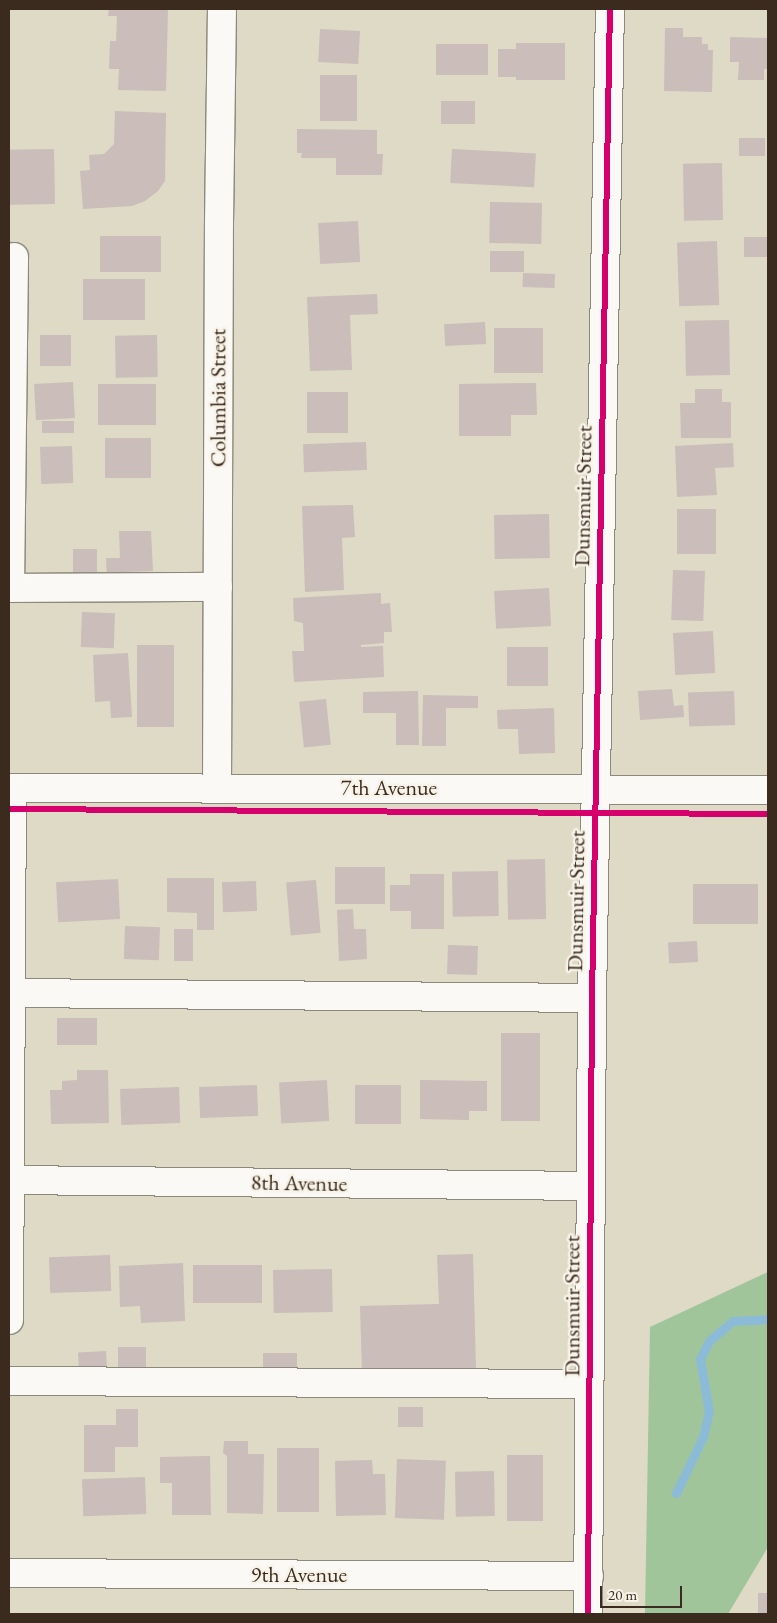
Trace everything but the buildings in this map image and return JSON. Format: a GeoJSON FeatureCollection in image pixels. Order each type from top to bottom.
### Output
{"type":"FeatureCollection","features":[{"type":"Feature","properties":{"kind":"street","name":"Columbia Street"},"geometry":{"type":"LineString","coordinates":[[217,788],[219,223],[222,9]]}},
{"type":"Feature","properties":{"kind":"street","name":"Dunsmuir Street"},"geometry":{"type":"LineString","coordinates":[[588,1614],[589,1186],[610,9]]}},
{"type":"Feature","properties":{"kind":"street"},"geometry":{"type":"LineString","coordinates":[[14,257],[9,588],[218,587]]}},
{"type":"Feature","properties":{"kind":"street"},"geometry":{"type":"LineString","coordinates":[[9,1320],[10,788]]}},
{"type":"Feature","properties":{"kind":"street","name":"7th Avenue"},"geometry":{"type":"LineString","coordinates":[[10,788],[595,788],[768,790]]}},
{"type":"Feature","properties":{"kind":"street"},"geometry":{"type":"LineString","coordinates":[[11,993],[592,998]]}},
{"type":"Feature","properties":{"kind":"street","name":"8th Avenue"},"geometry":{"type":"LineString","coordinates":[[10,1180],[589,1186]]}},
{"type":"Feature","properties":{"kind":"street"},"geometry":{"type":"LineString","coordinates":[[9,1380],[589,1384]]}},
{"type":"Feature","properties":{"kind":"street","name":"9th Avenue"},"geometry":{"type":"LineString","coordinates":[[9,1573],[589,1576]]}},
{"type":"Feature","properties":{"kind":"green space"},"geometry":{"type":"Polygon","coordinates":[[[768,1272],[768,1547],[728,1614],[645,1614],[650,1327],[768,1272]]]}},
{"type":"Feature","properties":{"kind":"waterway"},"geometry":{"type":"LineString","coordinates":[[676,1493],[703,1437],[709,1412],[700,1359],[709,1341],[733,1321],[768,1319]]}},
{"type":"Feature","properties":{"kind":"cycle path"},"geometry":{"type":"LineString","coordinates":[[588,1614],[592,998],[610,9]]}},
{"type":"Feature","properties":{"kind":"cycle path"},"geometry":{"type":"LineString","coordinates":[[9,809],[768,814]]}}]}
